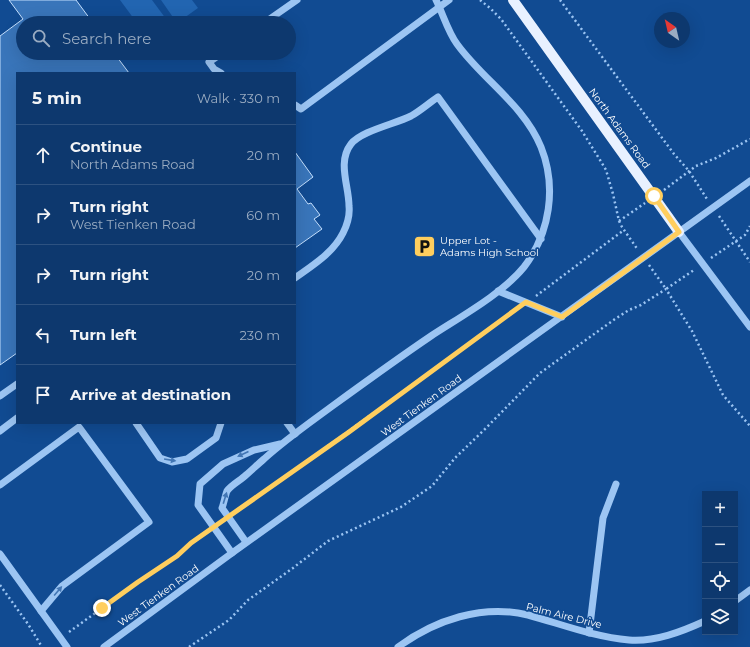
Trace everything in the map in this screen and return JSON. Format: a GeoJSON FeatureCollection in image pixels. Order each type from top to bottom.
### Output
{"type":"FeatureCollection","features":[{"type":"Feature","properties":{"kind":"main road","name":"North Adams Road"},"geometry":{"type":"LineString","coordinates":[[513,0],[679,232]]}},
{"type":"Feature","properties":{"kind":"street"},"geometry":{"type":"LineString","coordinates":[[274,16],[297,0]]}},
{"type":"Feature","properties":{"kind":"street"},"geometry":{"type":"LineString","coordinates":[[246,542],[222,508],[228,490],[248,474],[280,444],[401,357],[498,291],[515,277],[524,266],[541,239],[550,197],[550,183],[542,148],[524,118],[511,102],[468,58],[456,43],[436,0]]}},
{"type":"Feature","properties":{"kind":"street"},"geometry":{"type":"LineString","coordinates":[[296,106],[300,109],[449,0]]}},
{"type":"Feature","properties":{"kind":"street"},"geometry":{"type":"LineString","coordinates":[[212,60],[209,62],[214,69],[219,72]]}},
{"type":"Feature","properties":{"kind":"street"},"geometry":{"type":"LineString","coordinates":[[296,277],[327,254],[336,245],[343,233],[348,220],[350,208],[344,160],[346,151],[352,143],[373,130],[411,116],[438,97],[541,239]]}},
{"type":"Feature","properties":{"kind":"street","name":"West Tienken Road"},"geometry":{"type":"LineString","coordinates":[[104,647],[246,542],[750,181]]}},
{"type":"Feature","properties":{"kind":"street","name":"North Adams Road"},"geometry":{"type":"LineString","coordinates":[[679,232],[750,328]]}},
{"type":"Feature","properties":{"kind":"street"},"geometry":{"type":"LineString","coordinates":[[498,291],[562,317]]}},
{"type":"Feature","properties":{"kind":"street"},"geometry":{"type":"LineString","coordinates":[[0,396],[16,385]]}},
{"type":"Feature","properties":{"kind":"street"},"geometry":{"type":"LineString","coordinates":[[0,431],[16,419]]}},
{"type":"Feature","properties":{"kind":"street"},"geometry":{"type":"LineString","coordinates":[[137,424],[160,458],[172,462],[188,459],[216,438],[221,424]]}},
{"type":"Feature","properties":{"kind":"street"},"geometry":{"type":"LineString","coordinates":[[288,424],[295,434]]}},
{"type":"Feature","properties":{"kind":"street"},"geometry":{"type":"LineString","coordinates":[[0,485],[79,427],[150,522],[62,586],[41,611]]}},
{"type":"Feature","properties":{"kind":"street"},"geometry":{"type":"LineString","coordinates":[[232,553],[198,505],[200,484],[222,464],[254,450],[280,444]]}},
{"type":"Feature","properties":{"kind":"street"},"geometry":{"type":"LineString","coordinates":[[589,633],[603,518],[616,484]]}},
{"type":"Feature","properties":{"kind":"street"},"geometry":{"type":"LineString","coordinates":[[0,554],[67,647]]}},
{"type":"Feature","properties":{"kind":"street"},"geometry":{"type":"LineString","coordinates":[[738,599],[750,590]]}},
{"type":"Feature","properties":{"kind":"street","name":"Palm Aire Drive"},"geometry":{"type":"LineString","coordinates":[[398,647],[410,638],[441,623],[471,614],[497,611],[526,615],[589,633],[629,640],[655,638],[683,631],[702,622]]}},
{"type":"Feature","properties":{"kind":"path"},"geometry":{"type":"LineString","coordinates":[[480,0],[501,19],[582,131],[606,170],[619,221],[630,238]]}},
{"type":"Feature","properties":{"kind":"path"},"geometry":{"type":"LineString","coordinates":[[560,0],[698,185]]}},
{"type":"Feature","properties":{"kind":"path"},"geometry":{"type":"LineString","coordinates":[[689,171],[750,139]]}},
{"type":"Feature","properties":{"kind":"path"},"geometry":{"type":"LineString","coordinates":[[736,241],[745,235],[750,226]]}},
{"type":"Feature","properties":{"kind":"path"},"geometry":{"type":"LineString","coordinates":[[727,228],[750,262]]}},
{"type":"Feature","properties":{"kind":"path"},"geometry":{"type":"LineString","coordinates":[[229,517],[624,230]]}},
{"type":"Feature","properties":{"kind":"path"},"geometry":{"type":"LineString","coordinates":[[656,275],[692,330],[723,395],[750,426]]}},
{"type":"Feature","properties":{"kind":"path"},"geometry":{"type":"LineString","coordinates":[[189,647],[229,620],[248,600],[328,541],[401,507],[432,486],[455,458],[540,373],[615,319],[666,289]]}},
{"type":"Feature","properties":{"kind":"path"},"geometry":{"type":"LineString","coordinates":[[60,638],[177,556],[191,543],[214,528]]}},
{"type":"Feature","properties":{"kind":"path"},"geometry":{"type":"LineString","coordinates":[[0,585],[28,624],[42,647]]}},
{"type":"Feature","properties":{"kind":"shaded area"},"geometry":{"type":"Polygon","coordinates":[[[120,0],[152,0],[164,16],[132,16],[120,0]]]}},
{"type":"Feature","properties":{"kind":"shaded area"},"geometry":{"type":"Polygon","coordinates":[[[161,0],[192,0],[198,8],[187,16],[172,16],[161,0]]]}},
{"type":"Feature","properties":{"kind":"building"},"geometry":{"type":"Polygon","coordinates":[[[9,0],[76,0],[88,16],[21,16],[9,0]]]}},
{"type":"Feature","properties":{"kind":"building"},"geometry":{"type":"Polygon","coordinates":[[[16,24],[16,60],[119,60],[128,72],[16,72],[16,354],[0,365],[0,36],[16,24]]]}},
{"type":"Feature","properties":{"kind":"building"},"geometry":{"type":"Polygon","coordinates":[[[296,153],[313,177],[297,189],[308,204],[311,203],[320,215],[314,219],[322,229],[296,247],[296,153]]]}},
{"type":"Feature","properties":{"kind":"place","name":"Upper Lot - Adams High School"},"geometry":{"type":"Point","coordinates":[425,246]}},
{"type":"Feature","properties":{"kind":"route"},"geometry":{"type":"LineString","coordinates":[[102,608],[177,556],[191,543],[349,432],[526,302],[562,317],[679,232],[654,196]]}}]}
